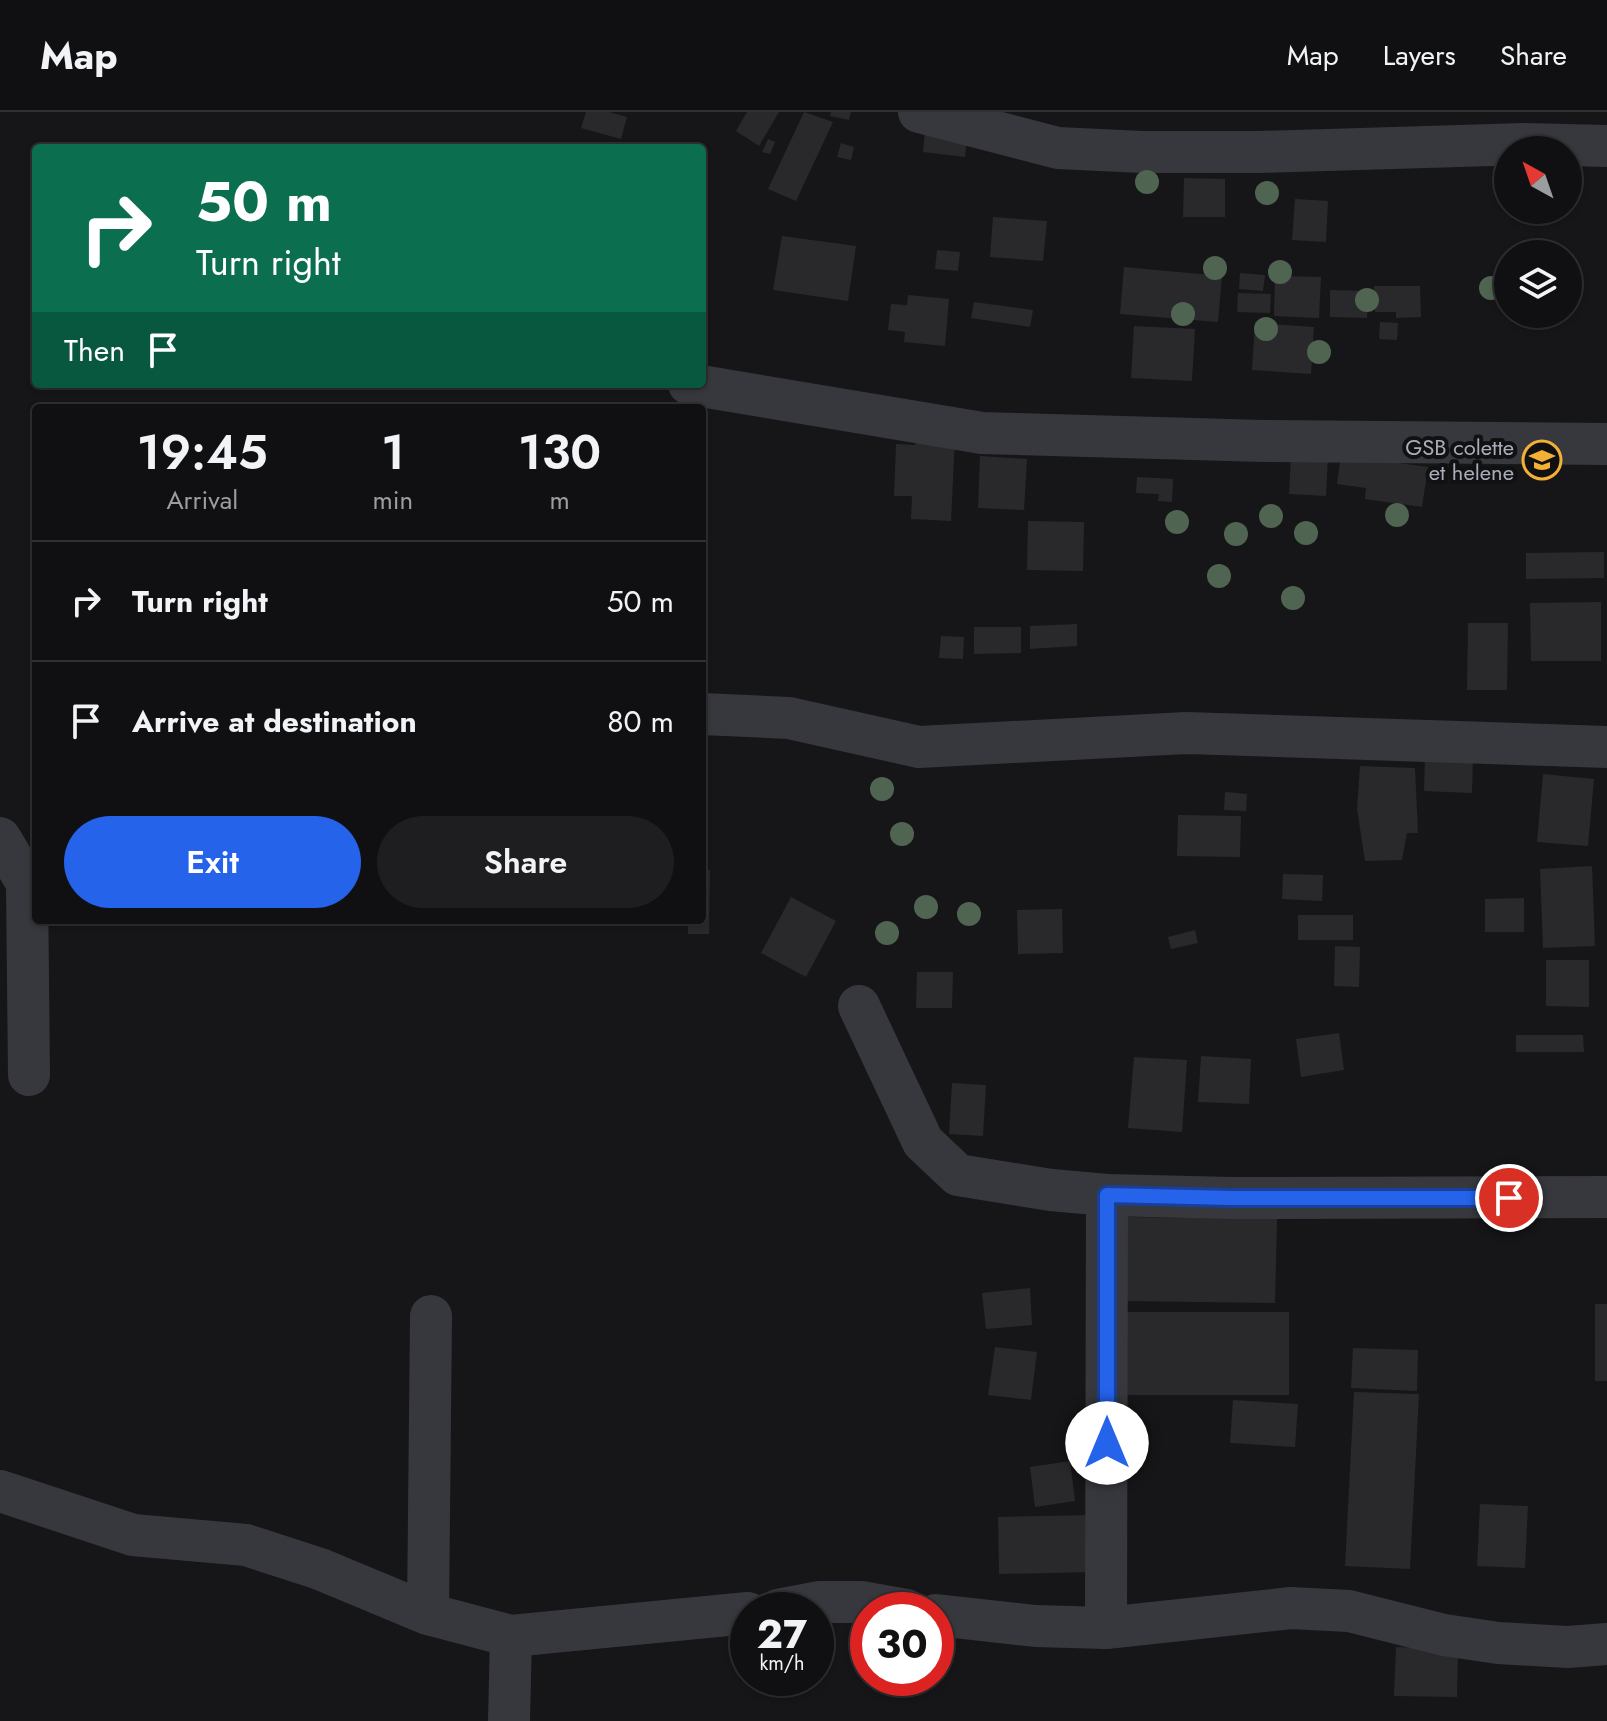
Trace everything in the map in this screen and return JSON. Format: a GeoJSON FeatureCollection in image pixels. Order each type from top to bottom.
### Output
{"type":"FeatureCollection","features":[{"type":"Feature","properties":{"kind":"street"},"geometry":{"type":"LineString","coordinates":[[919,112],[1058,148],[1259,152],[1524,144],[1607,146]]}},
{"type":"Feature","properties":{"kind":"street"},"geometry":{"type":"LineString","coordinates":[[706,387],[982,433],[1264,441],[1607,444]]}},
{"type":"Feature","properties":{"kind":"street"},"geometry":{"type":"LineString","coordinates":[[706,714],[789,718],[919,747],[1186,733],[1607,747]]}},
{"type":"Feature","properties":{"kind":"street"},"geometry":{"type":"LineString","coordinates":[[0,838],[31,881],[29,1075]]}},
{"type":"Feature","properties":{"kind":"street"},"geometry":{"type":"LineString","coordinates":[[859,1006],[923,1142],[958,1175],[1107,1195],[1232,1198],[1607,1197]]}},
{"type":"Feature","properties":{"kind":"street"},"geometry":{"type":"LineString","coordinates":[[1106,1628],[1107,1195]]}},
{"type":"Feature","properties":{"kind":"street"},"geometry":{"type":"LineString","coordinates":[[428,1614],[431,1316]]}},
{"type":"Feature","properties":{"kind":"street"},"geometry":{"type":"LineString","coordinates":[[0,1491],[133,1535],[246,1545],[320,1569],[428,1614],[511,1636],[730,1615]]}},
{"type":"Feature","properties":{"kind":"street"},"geometry":{"type":"LineString","coordinates":[[954,1617],[1036,1626],[1106,1628],[1291,1608],[1349,1611],[1444,1635],[1498,1643],[1568,1647],[1607,1644]]}},
{"type":"Feature","properties":{"kind":"street"},"geometry":{"type":"LineString","coordinates":[[509,1721],[511,1636]]}},
{"type":"Feature","properties":{"kind":"building"},"geometry":{"type":"Polygon","coordinates":[[[586,112],[609,112],[627,117],[621,139],[581,128],[586,112]]]}},
{"type":"Feature","properties":{"kind":"building"},"geometry":{"type":"Polygon","coordinates":[[[747,112],[779,112],[759,146],[736,131],[747,112]]]}},
{"type":"Feature","properties":{"kind":"building"},"geometry":{"type":"Polygon","coordinates":[[[804,112],[833,122],[796,201],[768,189],[804,112]]]}},
{"type":"Feature","properties":{"kind":"building"},"geometry":{"type":"Polygon","coordinates":[[[831,112],[851,112],[849,120],[830,116],[831,112]]]}},
{"type":"Feature","properties":{"kind":"building"},"geometry":{"type":"Polygon","coordinates":[[[925,131],[967,135],[965,157],[923,152],[925,131]]]}},
{"type":"Feature","properties":{"kind":"building"},"geometry":{"type":"Polygon","coordinates":[[[768,139],[775,142],[770,154],[762,152],[768,139]]]}},
{"type":"Feature","properties":{"kind":"building"},"geometry":{"type":"Polygon","coordinates":[[[841,143],[854,147],[851,160],[837,157],[841,143]]]}},
{"type":"Feature","properties":{"kind":"building"},"geometry":{"type":"Polygon","coordinates":[[[1184,178],[1225,179],[1225,217],[1183,217],[1184,178]]]}},
{"type":"Feature","properties":{"kind":"building"},"geometry":{"type":"Polygon","coordinates":[[[1295,199],[1328,201],[1326,242],[1292,240],[1295,199]]]}},
{"type":"Feature","properties":{"kind":"building"},"geometry":{"type":"Polygon","coordinates":[[[993,217],[1047,221],[1043,261],[990,257],[993,217]]]}},
{"type":"Feature","properties":{"kind":"building"},"geometry":{"type":"Polygon","coordinates":[[[782,236],[856,246],[848,301],[773,290],[782,236]]]}},
{"type":"Feature","properties":{"kind":"building"},"geometry":{"type":"Polygon","coordinates":[[[937,250],[960,252],[958,271],[935,269],[937,250]]]}},
{"type":"Feature","properties":{"kind":"building"},"geometry":{"type":"Polygon","coordinates":[[[1124,267],[1222,276],[1218,322],[1120,314],[1124,267]]]}},
{"type":"Feature","properties":{"kind":"building"},"geometry":{"type":"Polygon","coordinates":[[[1240,273],[1265,275],[1263,291],[1239,289],[1240,273]]]}},
{"type":"Feature","properties":{"kind":"building"},"geometry":{"type":"Polygon","coordinates":[[[1275,276],[1321,277],[1319,318],[1274,316],[1275,276]]]}},
{"type":"Feature","properties":{"kind":"building"},"geometry":{"type":"Polygon","coordinates":[[[1374,286],[1420,286],[1421,317],[1396,318],[1396,312],[1375,312],[1374,286]]]}},
{"type":"Feature","properties":{"kind":"building"},"geometry":{"type":"Polygon","coordinates":[[[1330,290],[1368,291],[1367,318],[1330,317],[1330,290]]]}},
{"type":"Feature","properties":{"kind":"building"},"geometry":{"type":"Polygon","coordinates":[[[1238,293],[1271,294],[1270,313],[1237,312],[1238,293]]]}},
{"type":"Feature","properties":{"kind":"building"},"geometry":{"type":"Polygon","coordinates":[[[908,295],[949,299],[945,346],[904,342],[905,332],[888,330],[891,304],[907,305],[908,295]]]}},
{"type":"Feature","properties":{"kind":"building"},"geometry":{"type":"Polygon","coordinates":[[[974,302],[1033,310],[1030,327],[971,318],[974,302]]]}},
{"type":"Feature","properties":{"kind":"building"},"geometry":{"type":"Polygon","coordinates":[[[1380,322],[1398,323],[1397,340],[1379,339],[1380,322]]]}},
{"type":"Feature","properties":{"kind":"building"},"geometry":{"type":"Polygon","coordinates":[[[1255,323],[1314,327],[1311,374],[1252,370],[1255,323]]]}},
{"type":"Feature","properties":{"kind":"building"},"geometry":{"type":"Polygon","coordinates":[[[1134,326],[1195,329],[1192,381],[1131,378],[1134,326]]]}},
{"type":"Feature","properties":{"kind":"building"},"geometry":{"type":"Polygon","coordinates":[[[915,435],[955,436],[951,521],[911,519],[912,496],[894,496],[896,444],[915,445],[915,435]]]}},
{"type":"Feature","properties":{"kind":"building"},"geometry":{"type":"Polygon","coordinates":[[[1291,453],[1328,455],[1326,496],[1289,494],[1291,453]]]}},
{"type":"Feature","properties":{"kind":"building"},"geometry":{"type":"Polygon","coordinates":[[[1341,455],[1428,467],[1422,507],[1365,499],[1366,488],[1337,484],[1341,455]]]}},
{"type":"Feature","properties":{"kind":"building"},"geometry":{"type":"Polygon","coordinates":[[[980,456],[1027,459],[1024,510],[978,508],[980,456]]]}},
{"type":"Feature","properties":{"kind":"building"},"geometry":{"type":"Polygon","coordinates":[[[1137,477],[1173,479],[1172,502],[1158,501],[1159,494],[1136,493],[1137,477]]]}},
{"type":"Feature","properties":{"kind":"building"},"geometry":{"type":"Polygon","coordinates":[[[1028,521],[1084,522],[1083,571],[1027,570],[1028,521]]]}},
{"type":"Feature","properties":{"kind":"building"},"geometry":{"type":"Polygon","coordinates":[[[1604,552],[1604,578],[1526,579],[1526,553],[1604,552]]]}},
{"type":"Feature","properties":{"kind":"building"},"geometry":{"type":"Polygon","coordinates":[[[1601,602],[1601,661],[1531,661],[1530,603],[1601,602]]]}},
{"type":"Feature","properties":{"kind":"building"},"geometry":{"type":"Polygon","coordinates":[[[1468,623],[1508,623],[1507,690],[1467,690],[1468,623]]]}},
{"type":"Feature","properties":{"kind":"building"},"geometry":{"type":"Polygon","coordinates":[[[1077,624],[1077,646],[1030,649],[1030,626],[1077,624]]]}},
{"type":"Feature","properties":{"kind":"building"},"geometry":{"type":"Polygon","coordinates":[[[974,627],[1021,627],[1021,653],[974,654],[974,627]]]}},
{"type":"Feature","properties":{"kind":"building"},"geometry":{"type":"Polygon","coordinates":[[[941,636],[964,637],[963,659],[939,658],[941,636]]]}},
{"type":"Feature","properties":{"kind":"building"},"geometry":{"type":"Polygon","coordinates":[[[1425,754],[1473,756],[1472,793],[1424,791],[1425,754]]]}},
{"type":"Feature","properties":{"kind":"building"},"geometry":{"type":"Polygon","coordinates":[[[1360,766],[1415,768],[1418,833],[1407,833],[1402,860],[1365,861],[1357,809],[1360,766]]]}},
{"type":"Feature","properties":{"kind":"building"},"geometry":{"type":"Polygon","coordinates":[[[1543,774],[1594,779],[1588,846],[1537,842],[1543,774]]]}},
{"type":"Feature","properties":{"kind":"building"},"geometry":{"type":"Polygon","coordinates":[[[1225,792],[1247,794],[1246,811],[1224,810],[1225,792]]]}},
{"type":"Feature","properties":{"kind":"building"},"geometry":{"type":"Polygon","coordinates":[[[1178,815],[1241,816],[1240,857],[1177,856],[1178,815]]]}},
{"type":"Feature","properties":{"kind":"building"},"geometry":{"type":"Polygon","coordinates":[[[1592,866],[1595,946],[1543,948],[1540,869],[1592,866]]]}},
{"type":"Feature","properties":{"kind":"building"},"geometry":{"type":"Polygon","coordinates":[[[706,870],[710,870],[709,934],[688,934],[688,924],[706,924],[706,870]]]}},
{"type":"Feature","properties":{"kind":"building"},"geometry":{"type":"Polygon","coordinates":[[[1283,874],[1323,875],[1322,901],[1282,899],[1283,874]]]}},
{"type":"Feature","properties":{"kind":"building"},"geometry":{"type":"Polygon","coordinates":[[[791,897],[836,921],[806,977],[761,953],[791,897]]]}},
{"type":"Feature","properties":{"kind":"building"},"geometry":{"type":"Polygon","coordinates":[[[1524,898],[1524,932],[1485,932],[1485,899],[1524,898]]]}},
{"type":"Feature","properties":{"kind":"building"},"geometry":{"type":"Polygon","coordinates":[[[1062,909],[1063,953],[1018,954],[1017,910],[1062,909]]]}},
{"type":"Feature","properties":{"kind":"building"},"geometry":{"type":"Polygon","coordinates":[[[1298,915],[1353,915],[1353,940],[1298,940],[1298,915]]]}},
{"type":"Feature","properties":{"kind":"building"},"geometry":{"type":"Polygon","coordinates":[[[1195,930],[1198,943],[1171,949],[1168,937],[1195,930]]]}},
{"type":"Feature","properties":{"kind":"building"},"geometry":{"type":"Polygon","coordinates":[[[1335,946],[1360,947],[1359,987],[1334,986],[1335,946]]]}},
{"type":"Feature","properties":{"kind":"building"},"geometry":{"type":"Polygon","coordinates":[[[1546,960],[1589,960],[1589,1007],[1546,1006],[1546,960]]]}},
{"type":"Feature","properties":{"kind":"building"},"geometry":{"type":"Polygon","coordinates":[[[917,972],[953,972],[952,1008],[916,1008],[917,972]]]}},
{"type":"Feature","properties":{"kind":"building"},"geometry":{"type":"Polygon","coordinates":[[[1339,1033],[1344,1070],[1301,1077],[1296,1039],[1339,1033]]]}},
{"type":"Feature","properties":{"kind":"building"},"geometry":{"type":"Polygon","coordinates":[[[1516,1035],[1583,1035],[1584,1052],[1516,1052],[1516,1035]]]}},
{"type":"Feature","properties":{"kind":"building"},"geometry":{"type":"Polygon","coordinates":[[[1201,1056],[1251,1059],[1249,1104],[1198,1102],[1201,1056]]]}},
{"type":"Feature","properties":{"kind":"building"},"geometry":{"type":"Polygon","coordinates":[[[1134,1057],[1187,1060],[1182,1132],[1128,1128],[1134,1057]]]}},
{"type":"Feature","properties":{"kind":"building"},"geometry":{"type":"Polygon","coordinates":[[[952,1083],[986,1085],[983,1136],[949,1134],[952,1083]]]}},
{"type":"Feature","properties":{"kind":"building"},"geometry":{"type":"Polygon","coordinates":[[[1126,1217],[1277,1219],[1275,1303],[1124,1301],[1126,1217]]]}},
{"type":"Feature","properties":{"kind":"building"},"geometry":{"type":"Polygon","coordinates":[[[1030,1288],[1032,1325],[986,1329],[982,1293],[1030,1288]]]}},
{"type":"Feature","properties":{"kind":"building"},"geometry":{"type":"Polygon","coordinates":[[[1595,1304],[1607,1304],[1607,1381],[1595,1381],[1595,1304]]]}},
{"type":"Feature","properties":{"kind":"building"},"geometry":{"type":"Polygon","coordinates":[[[1118,1312],[1289,1312],[1289,1395],[1118,1395],[1118,1312]]]}},
{"type":"Feature","properties":{"kind":"building"},"geometry":{"type":"Polygon","coordinates":[[[995,1347],[1037,1352],[1031,1400],[988,1395],[995,1347]]]}},
{"type":"Feature","properties":{"kind":"building"},"geometry":{"type":"Polygon","coordinates":[[[1353,1348],[1418,1350],[1417,1391],[1351,1388],[1353,1348]]]}},
{"type":"Feature","properties":{"kind":"building"},"geometry":{"type":"Polygon","coordinates":[[[1354,1392],[1419,1394],[1410,1569],[1345,1566],[1354,1392]]]}},
{"type":"Feature","properties":{"kind":"building"},"geometry":{"type":"Polygon","coordinates":[[[1233,1400],[1298,1404],[1295,1447],[1230,1443],[1233,1400]]]}},
{"type":"Feature","properties":{"kind":"building"},"geometry":{"type":"Polygon","coordinates":[[[1070,1461],[1075,1501],[1035,1507],[1030,1467],[1070,1461]]]}},
{"type":"Feature","properties":{"kind":"building"},"geometry":{"type":"Polygon","coordinates":[[[1480,1504],[1528,1506],[1525,1568],[1477,1566],[1480,1504]]]}},
{"type":"Feature","properties":{"kind":"building"},"geometry":{"type":"Polygon","coordinates":[[[1093,1515],[1094,1572],[999,1574],[998,1517],[1093,1515]]]}},
{"type":"Feature","properties":{"kind":"building"},"geometry":{"type":"Polygon","coordinates":[[[1396,1647],[1458,1649],[1457,1697],[1394,1696],[1396,1647]]]}},
{"type":"Feature","properties":{"kind":"place","name":"GSB colette et helene"},"geometry":{"type":"Point","coordinates":[1542,460]}},
{"type":"Feature","properties":{"kind":"route"},"geometry":{"type":"LineString","coordinates":[[1107,1443],[1107,1195],[1509,1198]]}}]}
